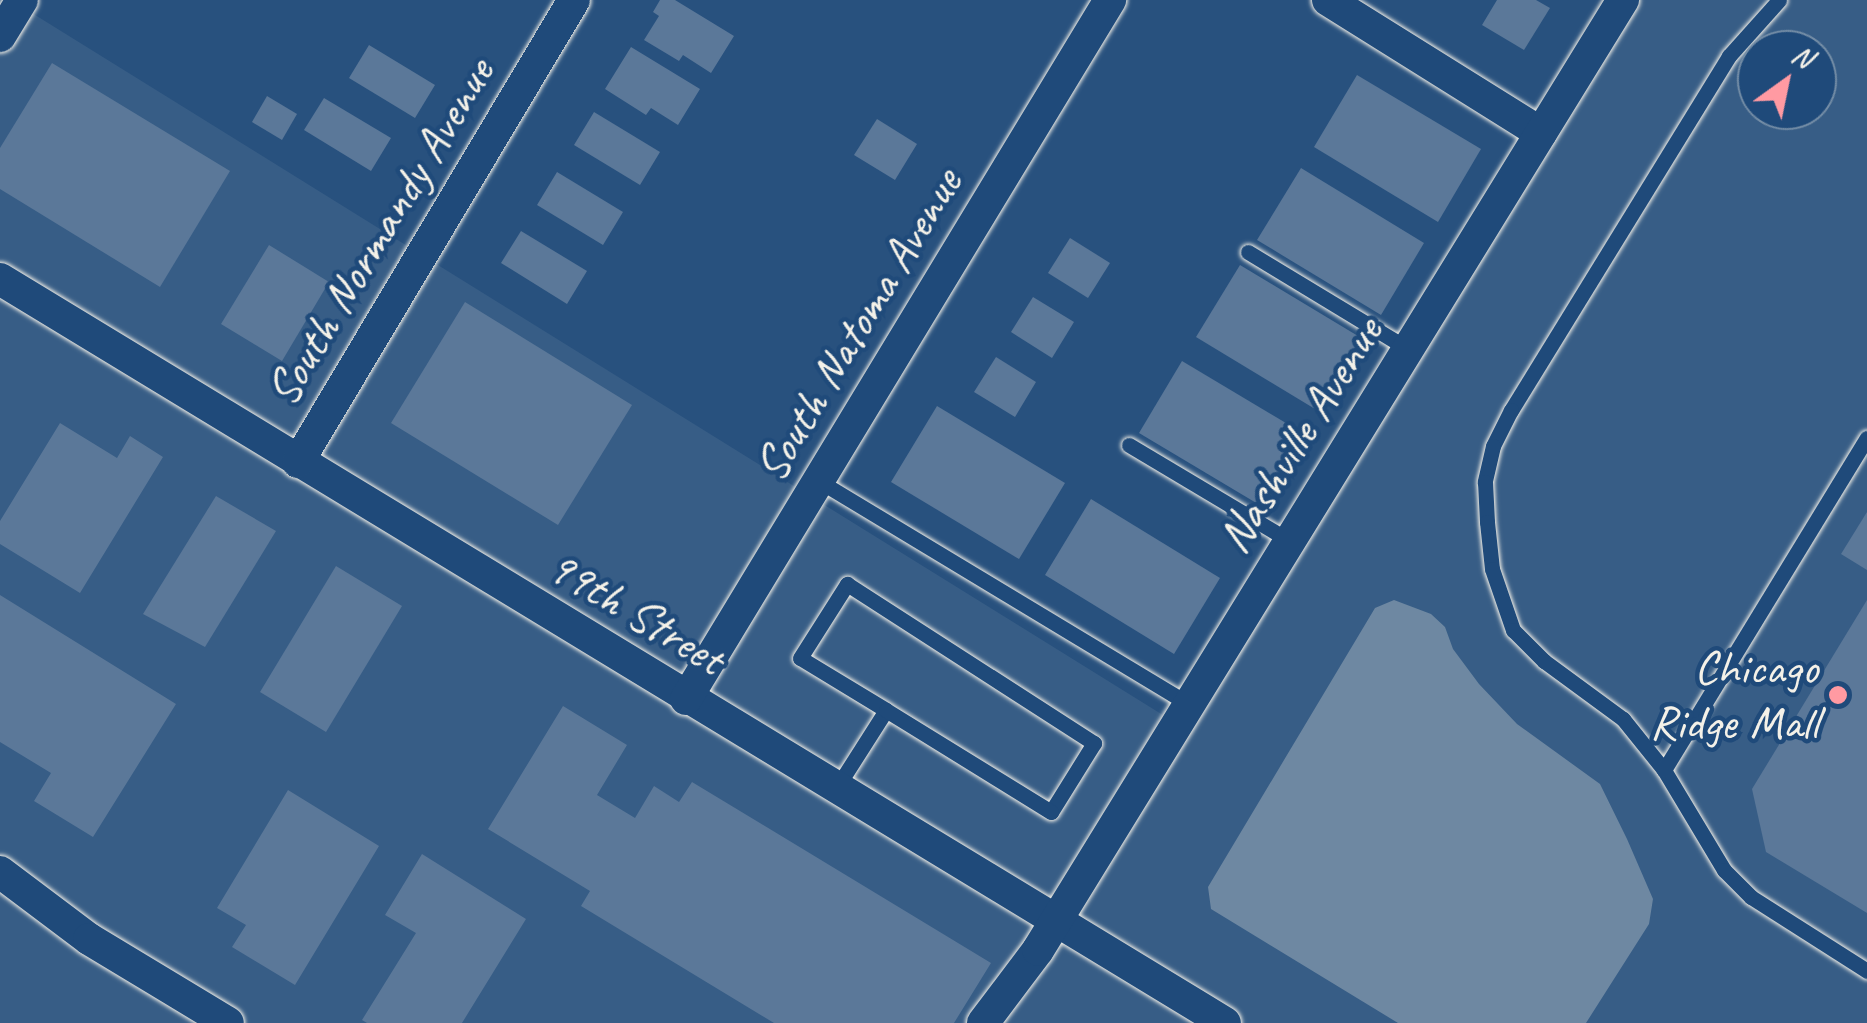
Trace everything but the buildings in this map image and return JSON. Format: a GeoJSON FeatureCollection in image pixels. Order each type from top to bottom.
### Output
{"type":"FeatureCollection","features":[{"type":"Feature","properties":{"kind":"street"},"geometry":{"type":"LineString","coordinates":[[0,36],[22,0]]}},
{"type":"Feature","properties":{"kind":"street","name":"South Normandy Avenue"},"geometry":{"type":"LineString","coordinates":[[298,462],[574,0]]}},
{"type":"Feature","properties":{"kind":"street","name":"South Natoma Avenue"},"geometry":{"type":"LineString","coordinates":[[686,699],[1110,0]]}},
{"type":"Feature","properties":{"kind":"street"},"geometry":{"type":"LineString","coordinates":[[1328,0],[1542,133]]}},
{"type":"Feature","properties":{"kind":"street","name":"Nashville Avenue"},"geometry":{"type":"LineString","coordinates":[[983,1023],[1057,920],[1623,0]]}},
{"type":"Feature","properties":{"kind":"street","name":"99th Street"},"geometry":{"type":"LineString","coordinates":[[0,280],[1224,1023]]}},
{"type":"Feature","properties":{"kind":"street"},"geometry":{"type":"LineString","coordinates":[[0,872],[89,939],[228,1023]]}},
{"type":"Feature","properties":{"kind":"lane"},"geometry":{"type":"LineString","coordinates":[[1779,0],[1729,56],[1521,394],[1494,446],[1485,482],[1492,569],[1513,630],[1544,660],[1623,720],[1664,770],[1724,870],[1751,897],[1867,970]]}},
{"type":"Feature","properties":{"kind":"lane"},"geometry":{"type":"LineString","coordinates":[[1248,252],[1408,349]]}},
{"type":"Feature","properties":{"kind":"lane"},"geometry":{"type":"LineString","coordinates":[[1664,770],[1867,438]]}},
{"type":"Feature","properties":{"kind":"lane"},"geometry":{"type":"LineString","coordinates":[[1128,445],[1290,542]]}},
{"type":"Feature","properties":{"kind":"lane"},"geometry":{"type":"LineString","coordinates":[[819,481],[1189,704]]}},
{"type":"Feature","properties":{"kind":"lane"},"geometry":{"type":"LineString","coordinates":[[847,584],[1094,743],[1051,812],[886,710],[800,658],[847,584]]}},
{"type":"Feature","properties":{"kind":"lane"},"geometry":{"type":"LineString","coordinates":[[836,788],[886,710]]}},
{"type":"Feature","properties":{"kind":"shaded area"},"geometry":{"type":"Polygon","coordinates":[[[0,0],[11,0],[1187,730],[1638,0],[1867,0],[1867,1023],[0,1023],[0,0]]]}},
{"type":"Feature","properties":{"kind":"shaded area"},"geometry":{"type":"Polygon","coordinates":[[[1394,600],[1431,614],[1445,627],[1453,649],[1479,684],[1517,724],[1600,784],[1627,839],[1653,899],[1649,924],[1586,1023],[1398,1023],[1211,909],[1208,887],[1375,608],[1394,600]]]}},
{"type":"Feature","properties":{"kind":"place","name":"Chicago Ridge Mall"},"geometry":{"type":"Point","coordinates":[1838,695]}}]}
